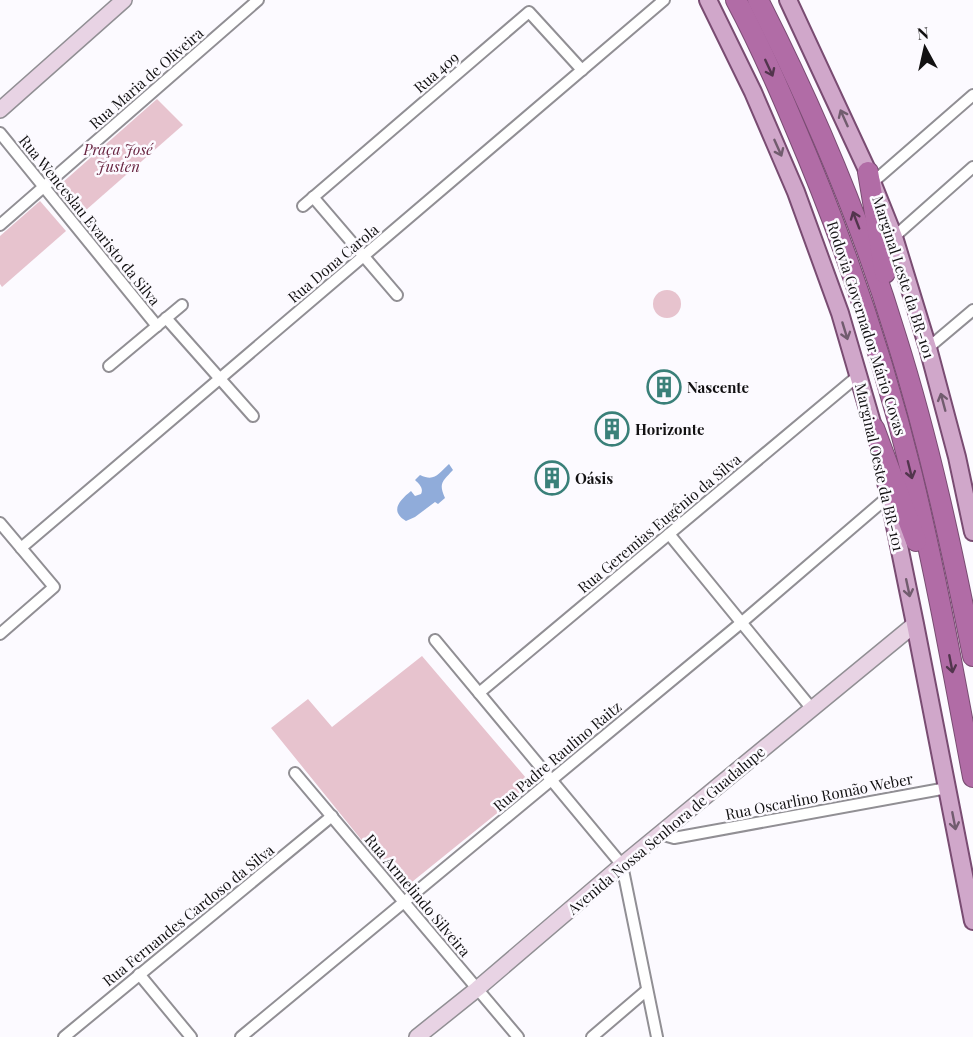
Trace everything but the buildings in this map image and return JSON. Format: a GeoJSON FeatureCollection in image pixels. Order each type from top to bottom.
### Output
{"type":"FeatureCollection","features":[{"type":"Feature","properties":{"kind":"highway","name":"Rodovia Governador Mário Covas"},"geometry":{"type":"LineString","coordinates":[[736,0],[782,97],[818,181],[873,336],[912,475],[973,777]]}},
{"type":"Feature","properties":{"kind":"highway","name":"Rodovia Governador Mário Covas"},"geometry":{"type":"LineString","coordinates":[[758,0],[784,51],[830,154],[896,335],[934,471],[973,656]]}},
{"type":"Feature","properties":{"kind":"highway"},"geometry":{"type":"LineString","coordinates":[[870,177],[896,335]]}},
{"type":"Feature","properties":{"kind":"highway"},"geometry":{"type":"LineString","coordinates":[[874,428],[940,607]]}},
{"type":"Feature","properties":{"kind":"main road","name":"Marginal Oeste da BR-101"},"geometry":{"type":"LineString","coordinates":[[708,0],[784,162],[840,313],[859,375],[874,428],[889,496],[973,921]]}},
{"type":"Feature","properties":{"kind":"main road","name":"Marginal Leste da BR-101"},"geometry":{"type":"LineString","coordinates":[[788,0],[870,177],[894,237],[928,348],[957,457],[973,532]]}},
{"type":"Feature","properties":{"kind":"street"},"geometry":{"type":"LineString","coordinates":[[0,110],[124,0]]}},
{"type":"Feature","properties":{"kind":"street","name":"Rua Maria de Oliveira"},"geometry":{"type":"LineString","coordinates":[[0,225],[258,0]]}},
{"type":"Feature","properties":{"kind":"street","name":"Rua Dona Carola"},"geometry":{"type":"LineString","coordinates":[[21,548],[664,0]]}},
{"type":"Feature","properties":{"kind":"street","name":"Rua 409"},"geometry":{"type":"LineString","coordinates":[[303,206],[530,12],[582,70]]}},
{"type":"Feature","properties":{"kind":"street"},"geometry":{"type":"LineString","coordinates":[[870,177],[973,95]]}},
{"type":"Feature","properties":{"kind":"street","name":"Rua Wenceslau Evaristo da Silva"},"geometry":{"type":"LineString","coordinates":[[0,133],[157,326]]}},
{"type":"Feature","properties":{"kind":"street"},"geometry":{"type":"LineString","coordinates":[[894,237],[973,167]]}},
{"type":"Feature","properties":{"kind":"street"},"geometry":{"type":"LineString","coordinates":[[312,197],[397,295]]}},
{"type":"Feature","properties":{"kind":"street"},"geometry":{"type":"LineString","coordinates":[[110,366],[182,305]]}},
{"type":"Feature","properties":{"kind":"street"},"geometry":{"type":"LineString","coordinates":[[928,348],[973,310]]}},
{"type":"Feature","properties":{"kind":"street"},"geometry":{"type":"LineString","coordinates":[[166,318],[253,416]]}},
{"type":"Feature","properties":{"kind":"street","name":"Rua Geremias Eugênio da Silva"},"geometry":{"type":"LineString","coordinates":[[479,693],[859,375]]}},
{"type":"Feature","properties":{"kind":"street","name":"Rua Padre Raulino Raitz"},"geometry":{"type":"LineString","coordinates":[[241,1037],[741,623],[889,496]]}},
{"type":"Feature","properties":{"kind":"street"},"geometry":{"type":"LineString","coordinates":[[0,523],[6,536],[21,548],[54,587],[0,634]]}},
{"type":"Feature","properties":{"kind":"street"},"geometry":{"type":"LineString","coordinates":[[669,534],[812,709]]}},
{"type":"Feature","properties":{"kind":"street","name":"Avenida Nossa Senhora de Guadalupe"},"geometry":{"type":"LineString","coordinates":[[417,1037],[915,624]]}},
{"type":"Feature","properties":{"kind":"street"},"geometry":{"type":"LineString","coordinates":[[435,640],[622,865],[657,1037]]}},
{"type":"Feature","properties":{"kind":"street","name":"Rua Armelindo Silveira"},"geometry":{"type":"LineString","coordinates":[[295,773],[518,1037]]}},
{"type":"Feature","properties":{"kind":"street","name":"Rua Oscarlino Romão Weber"},"geometry":{"type":"LineString","coordinates":[[662,832],[674,838],[947,788]]}},
{"type":"Feature","properties":{"kind":"street","name":"Rua Fernandes Cardoso da Silva"},"geometry":{"type":"LineString","coordinates":[[64,1037],[332,816]]}},
{"type":"Feature","properties":{"kind":"street"},"geometry":{"type":"LineString","coordinates":[[139,975],[191,1037]]}},
{"type":"Feature","properties":{"kind":"street"},"geometry":{"type":"LineString","coordinates":[[592,1037],[647,990]]}},
{"type":"Feature","properties":{"kind":"green space","name":"Praça José Justen"},"geometry":{"type":"Polygon","coordinates":[[[157,99],[183,125],[78,217],[54,190],[157,99]]]}},
{"type":"Feature","properties":{"kind":"green space"},"geometry":{"type":"Polygon","coordinates":[[[40,201],[66,231],[2,287],[0,284],[0,236],[40,201]]]}},
{"type":"Feature","properties":{"kind":"green space"},"geometry":{"type":"Polygon","coordinates":[[[667,290],[677,294],[681,304],[677,314],[667,318],[657,314],[653,304],[657,294],[667,290]]]}},
{"type":"Feature","properties":{"kind":"green space"},"geometry":{"type":"Polygon","coordinates":[[[422,656],[532,785],[402,890],[271,728],[308,699],[332,727],[422,656]]]}},
{"type":"Feature","properties":{"kind":"water"},"geometry":{"type":"Polygon","coordinates":[[[449,464],[453,470],[442,485],[445,498],[406,521],[401,517],[397,509],[403,498],[411,491],[415,496],[422,492],[415,480],[420,475],[429,478],[436,476],[449,464]]]}},
{"type":"Feature","properties":{"kind":"place","name":"Nascente"},"geometry":{"type":"Point","coordinates":[664,387]}},
{"type":"Feature","properties":{"kind":"place","name":"Horizonte"},"geometry":{"type":"Point","coordinates":[612,429]}},
{"type":"Feature","properties":{"kind":"place","name":"Oásis"},"geometry":{"type":"Point","coordinates":[552,478]}}]}
